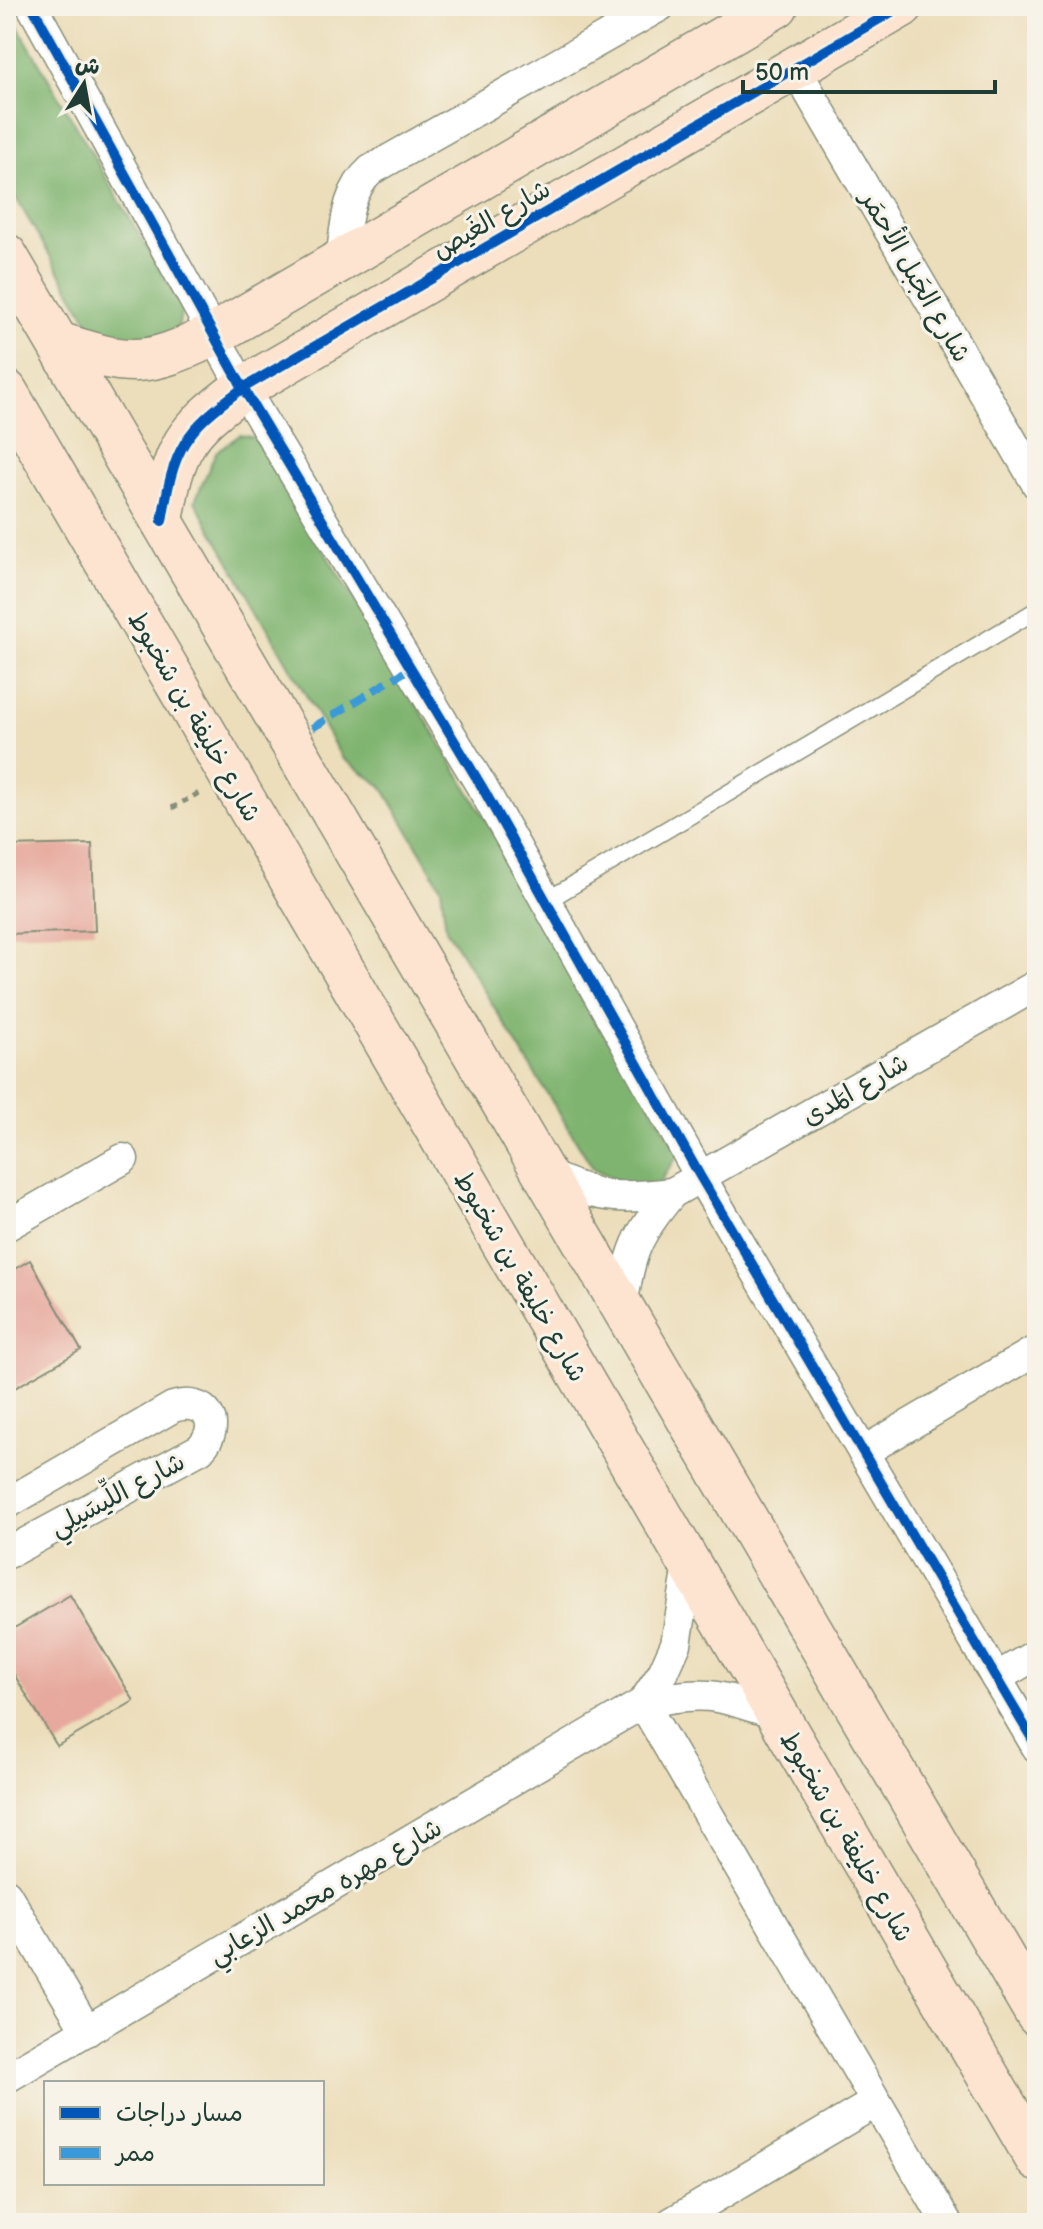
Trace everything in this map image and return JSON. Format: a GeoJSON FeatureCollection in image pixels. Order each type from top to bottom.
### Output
{"type":"FeatureCollection","features":[{"type":"Feature","properties":{"kind":"main road","name":"شارع الغَيص"},"geometry":{"type":"LineString","coordinates":[[58,343],[100,356],[136,361],[173,354],[213,335],[777,6]]}},
{"type":"Feature","properties":{"kind":"main road","name":"شارع الغَيص"},"geometry":{"type":"LineString","coordinates":[[162,521],[169,477],[182,443],[205,416],[243,388],[902,6]]}},
{"type":"Feature","properties":{"kind":"main road"},"geometry":{"type":"LineString","coordinates":[[6,255],[622,1307],[1024,1973],[1037,2015]]}},
{"type":"Feature","properties":{"kind":"main road","name":"شارع خليفة بن شخبوط"},"geometry":{"type":"LineString","coordinates":[[6,391],[1037,2160]]}},
{"type":"Feature","properties":{"kind":"street"},"geometry":{"type":"LineString","coordinates":[[32,6],[243,388],[475,774],[700,1176],[1037,1747]]}},
{"type":"Feature","properties":{"kind":"street"},"geometry":{"type":"LineString","coordinates":[[341,261],[352,195],[371,170],[660,6]]}},
{"type":"Feature","properties":{"kind":"street","name":"شارع الجَبل الأحمَر"},"geometry":{"type":"LineString","coordinates":[[795,68],[1037,484]]}},
{"type":"Feature","properties":{"kind":"street","name":"شارع المَدى"},"geometry":{"type":"LineString","coordinates":[[622,1307],[633,1249],[650,1220],[672,1193],[1037,985]]}},
{"type":"Feature","properties":{"kind":"street"},"geometry":{"type":"LineString","coordinates":[[6,1226],[123,1159]]}},
{"type":"Feature","properties":{"kind":"street","name":"شارع المَدى"},"geometry":{"type":"LineString","coordinates":[[543,1173],[599,1195],[635,1197],[672,1193]]}},
{"type":"Feature","properties":{"kind":"street"},"geometry":{"type":"LineString","coordinates":[[863,1452],[1037,1350]]}},
{"type":"Feature","properties":{"kind":"street","name":"شارع اللِّيسَيلِي"},"geometry":{"type":"LineString","coordinates":[[6,1504],[173,1407],[186,1403],[198,1406],[208,1415],[212,1427],[209,1440],[200,1449],[6,1554]]}},
{"type":"Feature","properties":{"kind":"street","name":"شارع مهره محمد الزعابي"},"geometry":{"type":"LineString","coordinates":[[643,1703],[663,1673],[676,1644],[689,1566]]}},
{"type":"Feature","properties":{"kind":"street"},"geometry":{"type":"LineString","coordinates":[[996,1678],[1037,1654]]}},
{"type":"Feature","properties":{"kind":"street","name":"شارع مهره محمد الزعابي"},"geometry":{"type":"LineString","coordinates":[[6,2078],[643,1703],[680,1694],[713,1695],[775,1714]]}},
{"type":"Feature","properties":{"kind":"street"},"geometry":{"type":"LineString","coordinates":[[643,1703],[947,2223]]}},
{"type":"Feature","properties":{"kind":"street"},"geometry":{"type":"LineString","coordinates":[[7,1897],[87,2031]]}},
{"type":"Feature","properties":{"kind":"street"},"geometry":{"type":"LineString","coordinates":[[671,2223],[876,2102]]}},
{"type":"Feature","properties":{"kind":"lane"},"geometry":{"type":"LineString","coordinates":[[546,901],[1037,610]]}},
{"type":"Feature","properties":{"kind":"path"},"geometry":{"type":"LineString","coordinates":[[172,808],[200,793]]}},
{"type":"Feature","properties":{"kind":"green space"},"geometry":{"type":"Polygon","coordinates":[[[6,6],[182,308],[176,340],[143,349],[97,336],[6,181],[6,6]]]}},
{"type":"Feature","properties":{"kind":"green space"},"geometry":{"type":"Polygon","coordinates":[[[240,435],[256,438],[531,894],[679,1154],[658,1185],[625,1185],[593,1168],[446,929],[441,887],[382,786],[342,758],[195,501],[216,452],[240,435]]]}},
{"type":"Feature","properties":{"kind":"building"},"geometry":{"type":"Polygon","coordinates":[[[92,844],[95,931],[6,934],[6,846],[92,844]]]}},
{"type":"Feature","properties":{"kind":"building"},"geometry":{"type":"Polygon","coordinates":[[[30,1260],[81,1350],[6,1393],[6,1274],[30,1260]]]}},
{"type":"Feature","properties":{"kind":"building"},"geometry":{"type":"Polygon","coordinates":[[[70,1595],[134,1701],[57,1746],[6,1661],[6,1633],[70,1595]]]}},
{"type":"Feature","properties":{"kind":"marked path"},"geometry":{"type":"LineString","coordinates":[[312,728],[411,668]]}},
{"type":"Feature","properties":{"kind":"cycle path"},"geometry":{"type":"LineString","coordinates":[[32,6],[243,388],[482,787],[700,1176],[1037,1747]]}},
{"type":"Feature","properties":{"kind":"cycle path"},"geometry":{"type":"LineString","coordinates":[[162,521],[171,475],[184,443],[207,417],[243,388],[902,6]]}}]}
